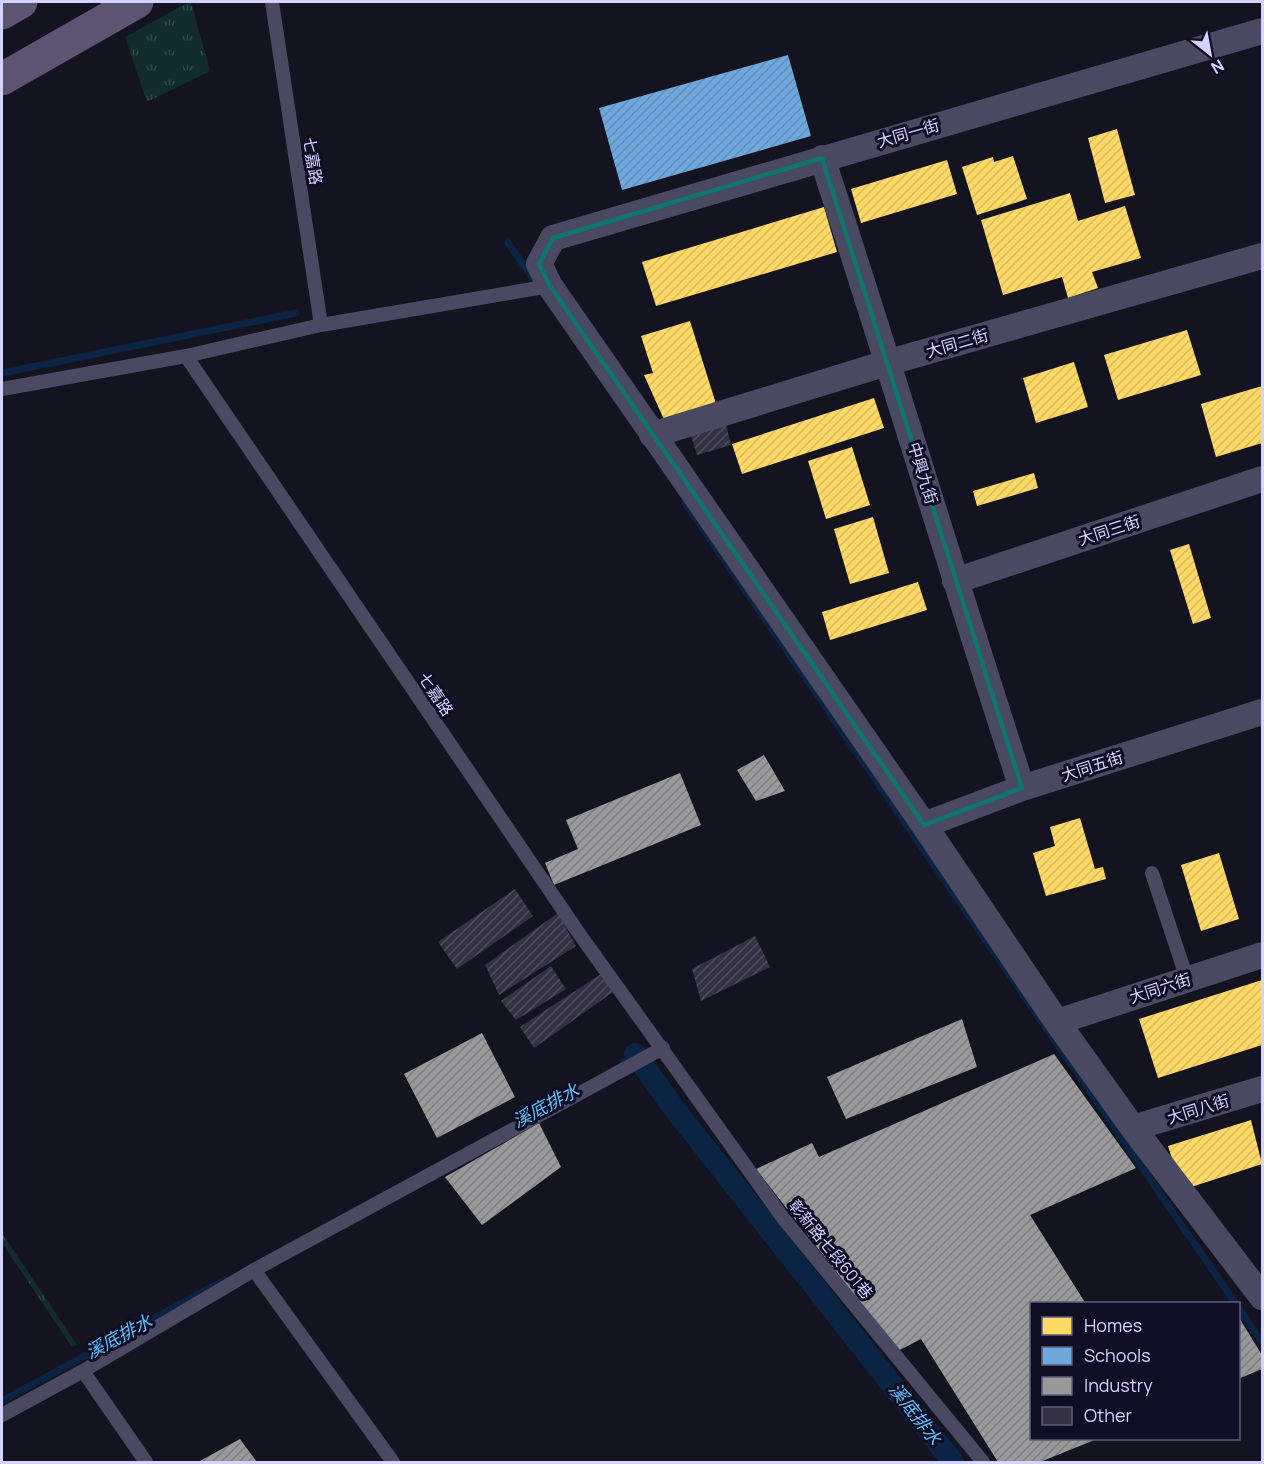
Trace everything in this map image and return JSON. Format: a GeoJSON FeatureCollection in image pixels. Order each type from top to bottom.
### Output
{"type":"FeatureCollection","features":[{"type":"Feature","properties":{"kind":"main road"},"geometry":{"type":"LineString","coordinates":[[2,13],[21,2]]}},
{"type":"Feature","properties":{"kind":"main road"},"geometry":{"type":"LineString","coordinates":[[2,79],[137,2]]}},
{"type":"Feature","properties":{"kind":"street","name":"大同一街"},"geometry":{"type":"LineString","coordinates":[[550,286],[539,264],[553,238],[1263,31]]}},
{"type":"Feature","properties":{"kind":"street","name":"中興九街"},"geometry":{"type":"LineString","coordinates":[[822,158],[890,362],[955,581],[1022,788]]}},
{"type":"Feature","properties":{"kind":"street","name":"大同二街"},"geometry":{"type":"LineString","coordinates":[[652,435],[890,362],[1263,256]]}},
{"type":"Feature","properties":{"kind":"street"},"geometry":{"type":"LineString","coordinates":[[550,286],[924,825],[1057,1022],[1133,1128],[1263,1297]]}},
{"type":"Feature","properties":{"kind":"street","name":"大同三街"},"geometry":{"type":"LineString","coordinates":[[955,581],[1263,479]]}},
{"type":"Feature","properties":{"kind":"street","name":"大同五街"},"geometry":{"type":"LineString","coordinates":[[924,825],[1022,788],[1263,712]]}},
{"type":"Feature","properties":{"kind":"street","name":"大同六街"},"geometry":{"type":"LineString","coordinates":[[1057,1022],[1263,954]]}},
{"type":"Feature","properties":{"kind":"street","name":"大同八街"},"geometry":{"type":"LineString","coordinates":[[1133,1128],[1263,1089]]}},
{"type":"Feature","properties":{"kind":"lane","name":"七嘉路"},"geometry":{"type":"LineString","coordinates":[[272,2],[321,325]]}},
{"type":"Feature","properties":{"kind":"lane"},"geometry":{"type":"LineString","coordinates":[[2,389],[186,356],[321,325],[550,286]]}},
{"type":"Feature","properties":{"kind":"lane","name":"七嘉路"},"geometry":{"type":"LineString","coordinates":[[186,356],[565,912],[663,1048]]}},
{"type":"Feature","properties":{"kind":"lane"},"geometry":{"type":"LineString","coordinates":[[1152,873],[1187,979]]}},
{"type":"Feature","properties":{"kind":"lane"},"geometry":{"type":"LineString","coordinates":[[2,1415],[83,1371],[254,1270],[663,1048]]}},
{"type":"Feature","properties":{"kind":"lane","name":"彰新路七段601巷"},"geometry":{"type":"LineString","coordinates":[[663,1048],[783,1218],[983,1462]]}},
{"type":"Feature","properties":{"kind":"lane"},"geometry":{"type":"LineString","coordinates":[[254,1270],[393,1462]]}},
{"type":"Feature","properties":{"kind":"lane"},"geometry":{"type":"LineString","coordinates":[[83,1371],[146,1462]]}},
{"type":"Feature","properties":{"kind":"highlighted area"},"geometry":{"type":"Polygon","coordinates":[[[822,158],[1022,788],[924,825],[550,286],[539,264],[553,238],[822,158]]]}},
{"type":"Feature","properties":{"kind":"green space"},"geometry":{"type":"Polygon","coordinates":[[[191,2],[210,71],[147,102],[125,37],[191,2]]]}},
{"type":"Feature","properties":{"kind":"green space"},"geometry":{"type":"Polygon","coordinates":[[[2,1233],[77,1345],[72,1347],[2,1243],[2,1233]]]}},
{"type":"Feature","properties":{"kind":"building: Homes"},"geometry":{"type":"Polygon","coordinates":[[[1117,129],[1135,195],[1105,203],[1088,138],[1117,129]]]}},
{"type":"Feature","properties":{"kind":"building: Homes"},"geometry":{"type":"Polygon","coordinates":[[[1013,156],[1027,199],[977,215],[962,167],[993,157],[994,162],[1013,156]]]}},
{"type":"Feature","properties":{"kind":"building: Homes"},"geometry":{"type":"Polygon","coordinates":[[[947,160],[957,194],[861,223],[851,189],[947,160]]]}},
{"type":"Feature","properties":{"kind":"building: Homes"},"geometry":{"type":"Polygon","coordinates":[[[1070,193],[1078,221],[1125,206],[1141,258],[1092,272],[1098,288],[1068,298],[1062,277],[1003,295],[981,220],[1070,193]]]}},
{"type":"Feature","properties":{"kind":"building: Homes"},"geometry":{"type":"Polygon","coordinates":[[[824,207],[837,252],[656,306],[642,262],[824,207]]]}},
{"type":"Feature","properties":{"kind":"building: Homes"},"geometry":{"type":"Polygon","coordinates":[[[690,321],[717,407],[666,424],[644,375],[653,373],[641,336],[690,321]]]}},
{"type":"Feature","properties":{"kind":"building: Homes"},"geometry":{"type":"Polygon","coordinates":[[[1187,330],[1201,375],[1118,400],[1104,355],[1187,330]]]}},
{"type":"Feature","properties":{"kind":"building: Homes"},"geometry":{"type":"Polygon","coordinates":[[[1074,362],[1088,407],[1036,423],[1023,378],[1074,362]]]}},
{"type":"Feature","properties":{"kind":"building: Homes"},"geometry":{"type":"Polygon","coordinates":[[[1262,386],[1262,443],[1216,457],[1201,404],[1262,386]]]}},
{"type":"Feature","properties":{"kind":"building: Homes"},"geometry":{"type":"Polygon","coordinates":[[[874,398],[884,428],[742,474],[732,444],[874,398]]]}},
{"type":"Feature","properties":{"kind":"building: Homes"},"geometry":{"type":"Polygon","coordinates":[[[852,447],[870,505],[826,519],[808,461],[852,447]]]}},
{"type":"Feature","properties":{"kind":"building: Homes"},"geometry":{"type":"Polygon","coordinates":[[[1034,473],[1038,488],[977,506],[973,491],[1034,473]]]}},
{"type":"Feature","properties":{"kind":"building: Homes"},"geometry":{"type":"Polygon","coordinates":[[[873,517],[889,573],[850,584],[834,529],[873,517]]]}},
{"type":"Feature","properties":{"kind":"building: Homes"},"geometry":{"type":"Polygon","coordinates":[[[1189,544],[1211,618],[1193,624],[1170,550],[1189,544]]]}},
{"type":"Feature","properties":{"kind":"building: Homes"},"geometry":{"type":"Polygon","coordinates":[[[918,582],[927,610],[830,640],[822,612],[918,582]]]}},
{"type":"Feature","properties":{"kind":"building: Homes"},"geometry":{"type":"Polygon","coordinates":[[[1080,818],[1095,869],[1103,867],[1106,879],[1046,896],[1033,853],[1055,846],[1050,827],[1080,818]]]}},
{"type":"Feature","properties":{"kind":"building: Homes"},"geometry":{"type":"Polygon","coordinates":[[[1219,853],[1239,919],[1201,931],[1181,865],[1219,853]]]}},
{"type":"Feature","properties":{"kind":"building: Homes"},"geometry":{"type":"Polygon","coordinates":[[[1262,980],[1262,1045],[1158,1078],[1139,1019],[1262,980]]]}},
{"type":"Feature","properties":{"kind":"building: Homes"},"geometry":{"type":"Polygon","coordinates":[[[1251,1120],[1262,1164],[1182,1190],[1168,1146],[1251,1120]]]}},
{"type":"Feature","properties":{"kind":"building: Schools"},"geometry":{"type":"Polygon","coordinates":[[[788,55],[811,136],[622,190],[599,108],[788,55]]]}},
{"type":"Feature","properties":{"kind":"building: Industry"},"geometry":{"type":"Polygon","coordinates":[[[764,755],[785,791],[756,801],[737,770],[764,755]]]}},
{"type":"Feature","properties":{"kind":"building: Industry"},"geometry":{"type":"Polygon","coordinates":[[[680,773],[701,825],[554,885],[545,863],[578,849],[566,820],[680,773]]]}},
{"type":"Feature","properties":{"kind":"building: Industry"},"geometry":{"type":"Polygon","coordinates":[[[962,1019],[977,1067],[846,1119],[827,1077],[962,1019]]]}},
{"type":"Feature","properties":{"kind":"building: Industry"},"geometry":{"type":"Polygon","coordinates":[[[482,1033],[515,1097],[437,1138],[404,1074],[482,1033]]]}},
{"type":"Feature","properties":{"kind":"building: Industry"},"geometry":{"type":"Polygon","coordinates":[[[1054,1054],[1136,1168],[1030,1215],[1085,1302],[1030,1302],[1030,1440],[1095,1440],[1040,1462],[998,1462],[921,1339],[898,1351],[756,1169],[812,1143],[819,1157],[1054,1054]]]}},
{"type":"Feature","properties":{"kind":"building: Industry"},"geometry":{"type":"Polygon","coordinates":[[[539,1123],[561,1167],[482,1225],[445,1177],[539,1123]]]}},
{"type":"Feature","properties":{"kind":"building: Industry"},"geometry":{"type":"Polygon","coordinates":[[[1240,1319],[1262,1355],[1262,1369],[1240,1378],[1240,1319]]]}},
{"type":"Feature","properties":{"kind":"building: Industry"},"geometry":{"type":"Polygon","coordinates":[[[240,1439],[257,1462],[198,1462],[240,1439]]]}},
{"type":"Feature","properties":{"kind":"building: Other"},"geometry":{"type":"Polygon","coordinates":[[[724,417],[731,445],[697,455],[688,427],[724,417]]]}},
{"type":"Feature","properties":{"kind":"building: Other"},"geometry":{"type":"Polygon","coordinates":[[[515,889],[533,916],[457,969],[438,942],[515,889]]]}},
{"type":"Feature","properties":{"kind":"building: Other"},"geometry":{"type":"Polygon","coordinates":[[[558,913],[576,946],[499,995],[485,965],[558,913]]]}},
{"type":"Feature","properties":{"kind":"building: Other"},"geometry":{"type":"Polygon","coordinates":[[[755,936],[770,967],[701,1001],[692,969],[755,936]]]}},
{"type":"Feature","properties":{"kind":"building: Other"},"geometry":{"type":"Polygon","coordinates":[[[551,966],[566,989],[516,1020],[501,1001],[551,966]]]}},
{"type":"Feature","properties":{"kind":"building: Other"},"geometry":{"type":"Polygon","coordinates":[[[601,974],[613,992],[534,1048],[520,1027],[601,974]]]}},
{"type":"Feature","properties":{"kind":"waterway"},"geometry":{"type":"LineString","coordinates":[[508,243],[534,280]]}},
{"type":"Feature","properties":{"kind":"waterway"},"geometry":{"type":"LineString","coordinates":[[2,373],[296,313]]}},
{"type":"Feature","properties":{"kind":"waterway"},"geometry":{"type":"LineString","coordinates":[[685,503],[1235,1302]]}},
{"type":"Feature","properties":{"kind":"waterway","name":"溪底排水"},"geometry":{"type":"LineString","coordinates":[[623,1063],[635,1054]]}},
{"type":"Feature","properties":{"kind":"waterway","name":"溪底排水"},"geometry":{"type":"LineString","coordinates":[[635,1054],[676,1111],[953,1462]]}},
{"type":"Feature","properties":{"kind":"waterway","name":"溪底排水"},"geometry":{"type":"LineString","coordinates":[[2,1401],[224,1280]]}},
{"type":"Feature","properties":{"kind":"waterway"},"geometry":{"type":"LineString","coordinates":[[1240,1310],[1262,1342]]}}]}
